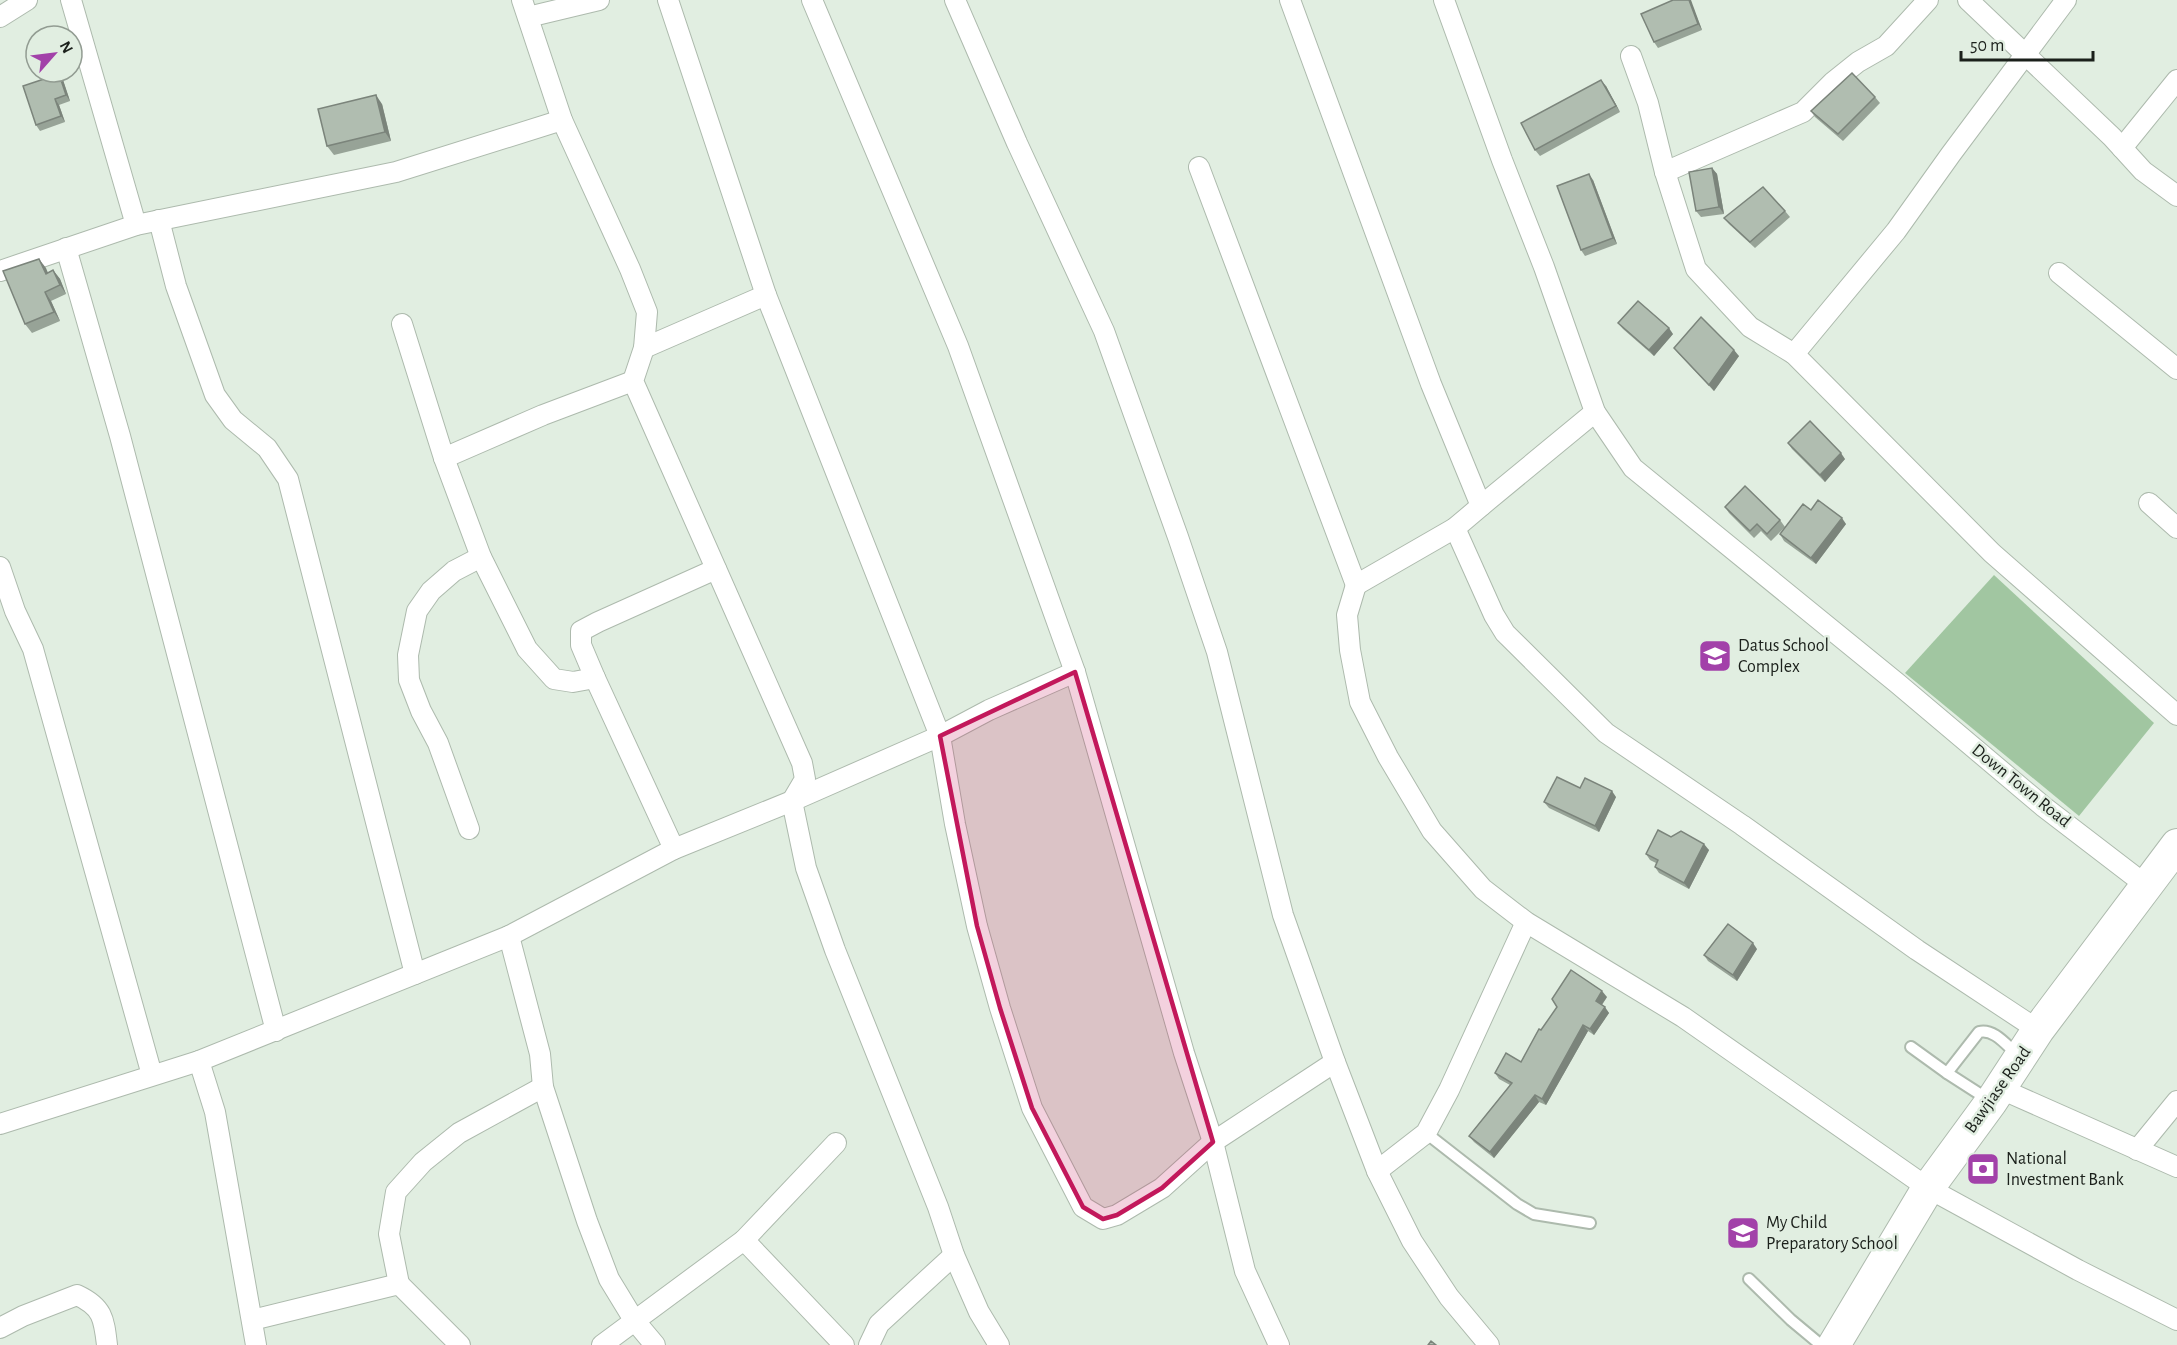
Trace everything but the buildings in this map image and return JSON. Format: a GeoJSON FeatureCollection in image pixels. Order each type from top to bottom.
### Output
{"type":"FeatureCollection","features":[{"type":"Feature","properties":{"kind":"main road","name":"Bawjiase Road"},"geometry":{"type":"LineString","coordinates":[[1834,1345],[1928,1188],[1996,1095],[2038,1030],[2177,845]]}},
{"type":"Feature","properties":{"kind":"street"},"geometry":{"type":"LineString","coordinates":[[0,17],[27,0]]}},
{"type":"Feature","properties":{"kind":"street"},"geometry":{"type":"LineString","coordinates":[[71,0],[136,225]]}},
{"type":"Feature","properties":{"kind":"street"},"geometry":{"type":"LineString","coordinates":[[599,0],[525,8],[562,120],[630,269],[647,312],[644,348],[633,381],[802,763],[805,779],[792,801],[806,868],[831,939],[938,1207],[954,1255],[979,1312],[999,1345]]}},
{"type":"Feature","properties":{"kind":"street"},"geometry":{"type":"LineString","coordinates":[[668,0],[766,295],[940,736],[976,927],[1000,1008],[1032,1108],[1083,1207],[1103,1219],[1117,1215],[1162,1188],[1213,1143],[1335,1062]]}},
{"type":"Feature","properties":{"kind":"street"},"geometry":{"type":"LineString","coordinates":[[812,0],[958,346],[1075,672],[1184,1053],[1213,1143],[1245,1271],[1279,1345]]}},
{"type":"Feature","properties":{"kind":"street"},"geometry":{"type":"LineString","coordinates":[[955,0],[1017,143],[1104,331],[1217,652],[1283,915],[1335,1062],[1377,1171],[1412,1241],[1449,1297],[1489,1345]]}},
{"type":"Feature","properties":{"kind":"street"},"geometry":{"type":"LineString","coordinates":[[1290,0],[1431,384],[1481,506]]}},
{"type":"Feature","properties":{"kind":"street","name":"Down Town Road"},"geometry":{"type":"LineString","coordinates":[[1444,0],[1502,160],[1544,267],[1595,412],[1633,468],[1897,683],[2044,807],[2147,886]]}},
{"type":"Feature","properties":{"kind":"street"},"geometry":{"type":"LineString","coordinates":[[1665,172],[1803,112],[1833,82],[1858,62],[1886,46],[1928,0]]}},
{"type":"Feature","properties":{"kind":"street"},"geometry":{"type":"LineString","coordinates":[[1968,0],[2143,171],[2177,196]]}},
{"type":"Feature","properties":{"kind":"street"},"geometry":{"type":"LineString","coordinates":[[1794,354],[1896,231],[1950,154],[2066,0]]}},
{"type":"Feature","properties":{"kind":"street"},"geometry":{"type":"LineString","coordinates":[[1631,56],[1648,103],[1665,172],[1696,269],[1750,327],[1794,354],[1992,553],[2177,715]]}},
{"type":"Feature","properties":{"kind":"street"},"geometry":{"type":"LineString","coordinates":[[2122,148],[2177,81]]}},
{"type":"Feature","properties":{"kind":"street"},"geometry":{"type":"LineString","coordinates":[[0,271],[136,225],[396,172],[562,120]]}},
{"type":"Feature","properties":{"kind":"street"},"geometry":{"type":"LineString","coordinates":[[1199,168],[1356,585],[1347,615],[1350,650],[1360,702],[1388,757],[1432,831],[1483,889],[1526,922],[1683,1017],[1928,1188],[2078,1270],[2177,1320]]}},
{"type":"Feature","properties":{"kind":"street"},"geometry":{"type":"LineString","coordinates":[[159,220],[176,286],[215,395],[233,420],[267,448],[288,479],[415,974]]}},
{"type":"Feature","properties":{"kind":"street"},"geometry":{"type":"LineString","coordinates":[[66,248],[162,592],[276,1031]]}},
{"type":"Feature","properties":{"kind":"street"},"geometry":{"type":"LineString","coordinates":[[2058,273],[2177,369]]}},
{"type":"Feature","properties":{"kind":"street"},"geometry":{"type":"LineString","coordinates":[[644,348],[766,295]]}},
{"type":"Feature","properties":{"kind":"street"},"geometry":{"type":"LineString","coordinates":[[402,324],[444,458],[481,557],[527,649],[554,680],[573,682],[595,678]]}},
{"type":"Feature","properties":{"kind":"street"},"geometry":{"type":"LineString","coordinates":[[444,458],[543,415],[633,381]]}},
{"type":"Feature","properties":{"kind":"street"},"geometry":{"type":"LineString","coordinates":[[1356,585],[1455,528],[1595,412]]}},
{"type":"Feature","properties":{"kind":"street"},"geometry":{"type":"LineString","coordinates":[[2149,503],[2177,528]]}},
{"type":"Feature","properties":{"kind":"street"},"geometry":{"type":"LineString","coordinates":[[1455,528],[1504,633],[1605,733],[1742,825],[1917,950],[2038,1030]]}},
{"type":"Feature","properties":{"kind":"street"},"geometry":{"type":"LineString","coordinates":[[469,829],[438,742],[421,711],[409,680],[408,655],[417,610],[431,591],[454,571],[481,557]]}},
{"type":"Feature","properties":{"kind":"street"},"geometry":{"type":"LineString","coordinates":[[0,567],[15,611],[33,649],[152,1075]]}},
{"type":"Feature","properties":{"kind":"street"},"geometry":{"type":"LineString","coordinates":[[674,849],[581,645],[582,631],[716,569]]}},
{"type":"Feature","properties":{"kind":"street"},"geometry":{"type":"LineString","coordinates":[[0,1124],[199,1061],[509,936],[674,849],[792,801],[940,736],[989,710],[1075,672]]}},
{"type":"Feature","properties":{"kind":"street"},"geometry":{"type":"LineString","coordinates":[[1377,1171],[1426,1133],[1449,1090],[1526,922]]}},
{"type":"Feature","properties":{"kind":"street"},"geometry":{"type":"LineString","coordinates":[[509,936],[540,1054],[543,1087],[558,1138],[609,1279],[634,1320],[655,1345]]}},
{"type":"Feature","properties":{"kind":"street"},"geometry":{"type":"LineString","coordinates":[[199,1061],[215,1112],[256,1345]]}},
{"type":"Feature","properties":{"kind":"street"},"geometry":{"type":"LineString","coordinates":[[460,1345],[399,1284],[389,1234],[396,1192],[423,1162],[459,1133],[543,1087]]}},
{"type":"Feature","properties":{"kind":"street"},"geometry":{"type":"LineString","coordinates":[[1996,1095],[2177,1167]]}},
{"type":"Feature","properties":{"kind":"street"},"geometry":{"type":"LineString","coordinates":[[2137,1150],[2177,1101]]}},
{"type":"Feature","properties":{"kind":"street"},"geometry":{"type":"LineString","coordinates":[[602,1345],[744,1240],[836,1143]]}},
{"type":"Feature","properties":{"kind":"street"},"geometry":{"type":"LineString","coordinates":[[744,1240],[844,1345]]}},
{"type":"Feature","properties":{"kind":"street"},"geometry":{"type":"LineString","coordinates":[[869,1345],[879,1324],[954,1255]]}},
{"type":"Feature","properties":{"kind":"street"},"geometry":{"type":"LineString","coordinates":[[252,1320],[399,1284]]}},
{"type":"Feature","properties":{"kind":"street"},"geometry":{"type":"LineString","coordinates":[[0,1328],[22,1316],[77,1295],[93,1302],[104,1319],[107,1345]]}},
{"type":"Feature","properties":{"kind":"lane"},"geometry":{"type":"LineString","coordinates":[[1947,1073],[1979,1032],[1985,1030],[1991,1032],[2021,1058]]}},
{"type":"Feature","properties":{"kind":"lane"},"geometry":{"type":"LineString","coordinates":[[1911,1047],[1947,1073],[1996,1095]]}},
{"type":"Feature","properties":{"kind":"lane"},"geometry":{"type":"LineString","coordinates":[[1426,1133],[1517,1204],[1534,1214],[1590,1223]]}},
{"type":"Feature","properties":{"kind":"lane"},"geometry":{"type":"LineString","coordinates":[[1749,1279],[1791,1320],[1821,1345]]}},
{"type":"Feature","properties":{"kind":"highlighted area"},"geometry":{"type":"Polygon","coordinates":[[[1075,672],[1213,1142],[1162,1188],[1117,1215],[1103,1219],[1083,1207],[1032,1108],[1000,1008],[977,926],[940,736],[1075,672]]]}},
{"type":"Feature","properties":{"kind":"green space"},"geometry":{"type":"Polygon","coordinates":[[[1994,575],[2154,723],[2079,816],[1905,673],[1994,575]]]}},
{"type":"Feature","properties":{"kind":"place","name":"Datus School Complex"},"geometry":{"type":"Point","coordinates":[1715,656]}},
{"type":"Feature","properties":{"kind":"place","name":"National Investment Bank"},"geometry":{"type":"Point","coordinates":[1983,1169]}},
{"type":"Feature","properties":{"kind":"place","name":"My Child Preparatory School"},"geometry":{"type":"Point","coordinates":[1743,1233]}}]}
